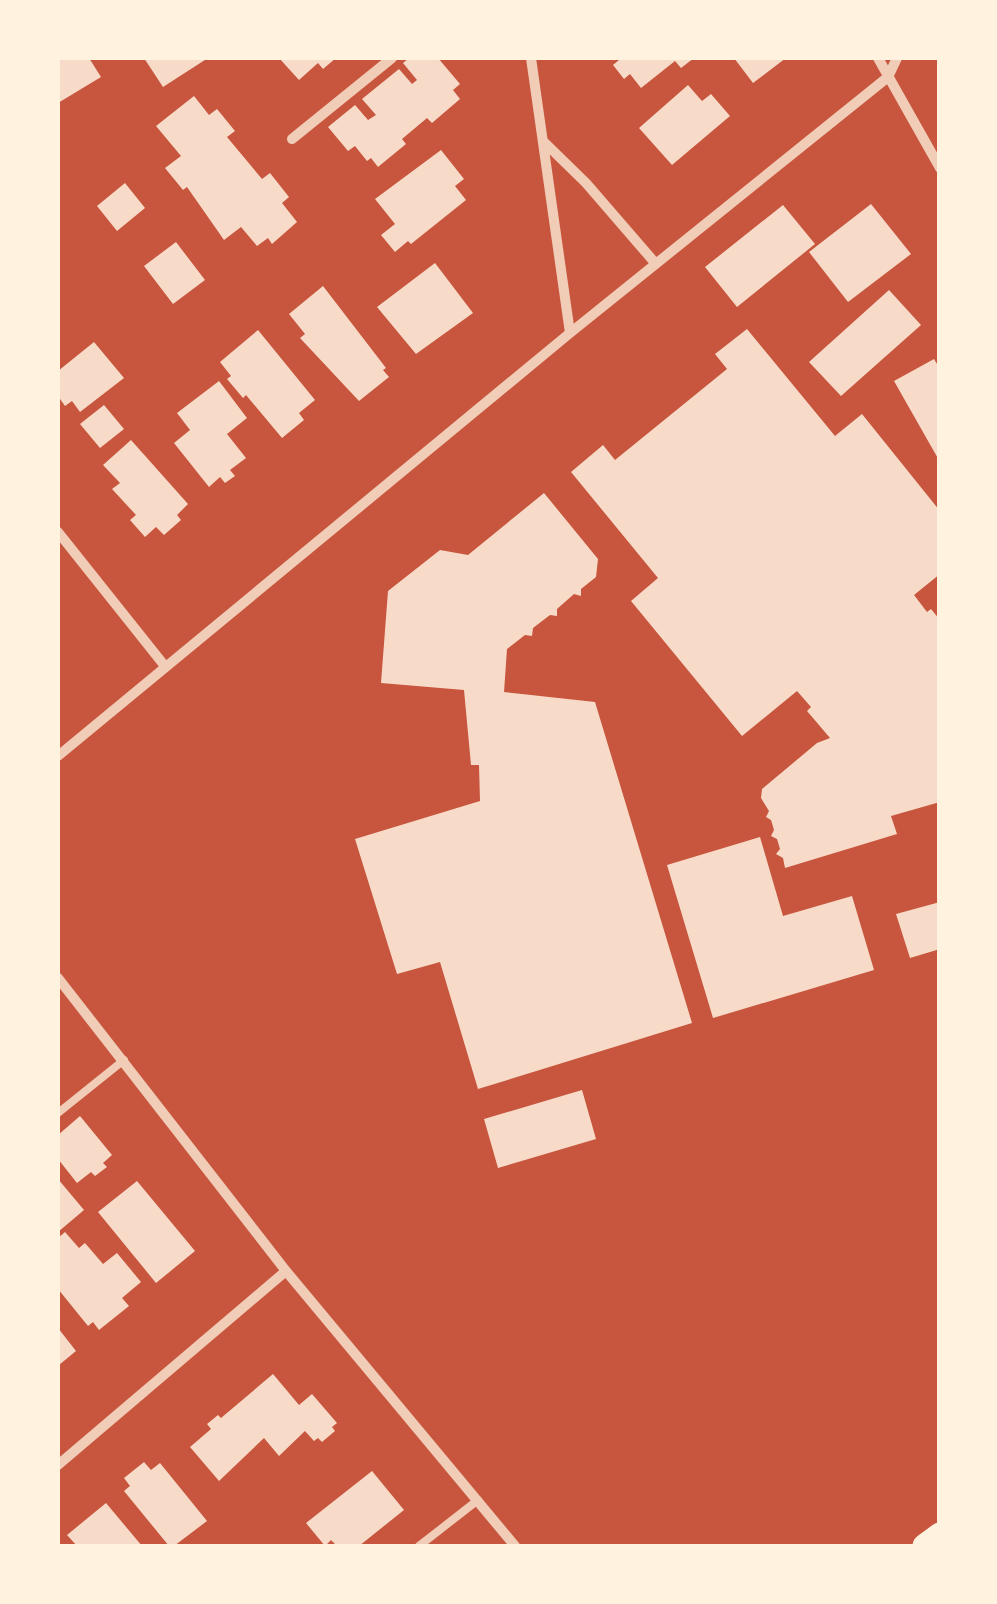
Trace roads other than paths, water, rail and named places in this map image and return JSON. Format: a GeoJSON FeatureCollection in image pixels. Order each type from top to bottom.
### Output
{"type":"FeatureCollection","features":[{"type":"Feature","properties":{"kind":"main road"},"geometry":{"type":"LineString","coordinates":[[925,1546],[940,1535]]}},
{"type":"Feature","properties":{"kind":"street"},"geometry":{"type":"LineString","coordinates":[[292,139],[392,58]]}},
{"type":"Feature","properties":{"kind":"street"},"geometry":{"type":"LineString","coordinates":[[531,58],[570,333]]}},
{"type":"Feature","properties":{"kind":"street"},"geometry":{"type":"LineString","coordinates":[[878,58],[940,168]]}},
{"type":"Feature","properties":{"kind":"street"},"geometry":{"type":"LineString","coordinates":[[58,756],[888,76],[897,58]]}},
{"type":"Feature","properties":{"kind":"street"},"geometry":{"type":"LineString","coordinates":[[544,142],[586,182],[656,264]]}},
{"type":"Feature","properties":{"kind":"street"},"geometry":{"type":"LineString","coordinates":[[58,532],[164,666]]}},
{"type":"Feature","properties":{"kind":"street"},"geometry":{"type":"LineString","coordinates":[[58,978],[286,1271],[514,1546]]}},
{"type":"Feature","properties":{"kind":"street"},"geometry":{"type":"LineString","coordinates":[[58,1465],[286,1271]]}},
{"type":"Feature","properties":{"kind":"lane"},"geometry":{"type":"LineString","coordinates":[[58,1114],[124,1060]]}},
{"type":"Feature","properties":{"kind":"lane"},"geometry":{"type":"LineString","coordinates":[[419,1546],[478,1500]]}}]}
